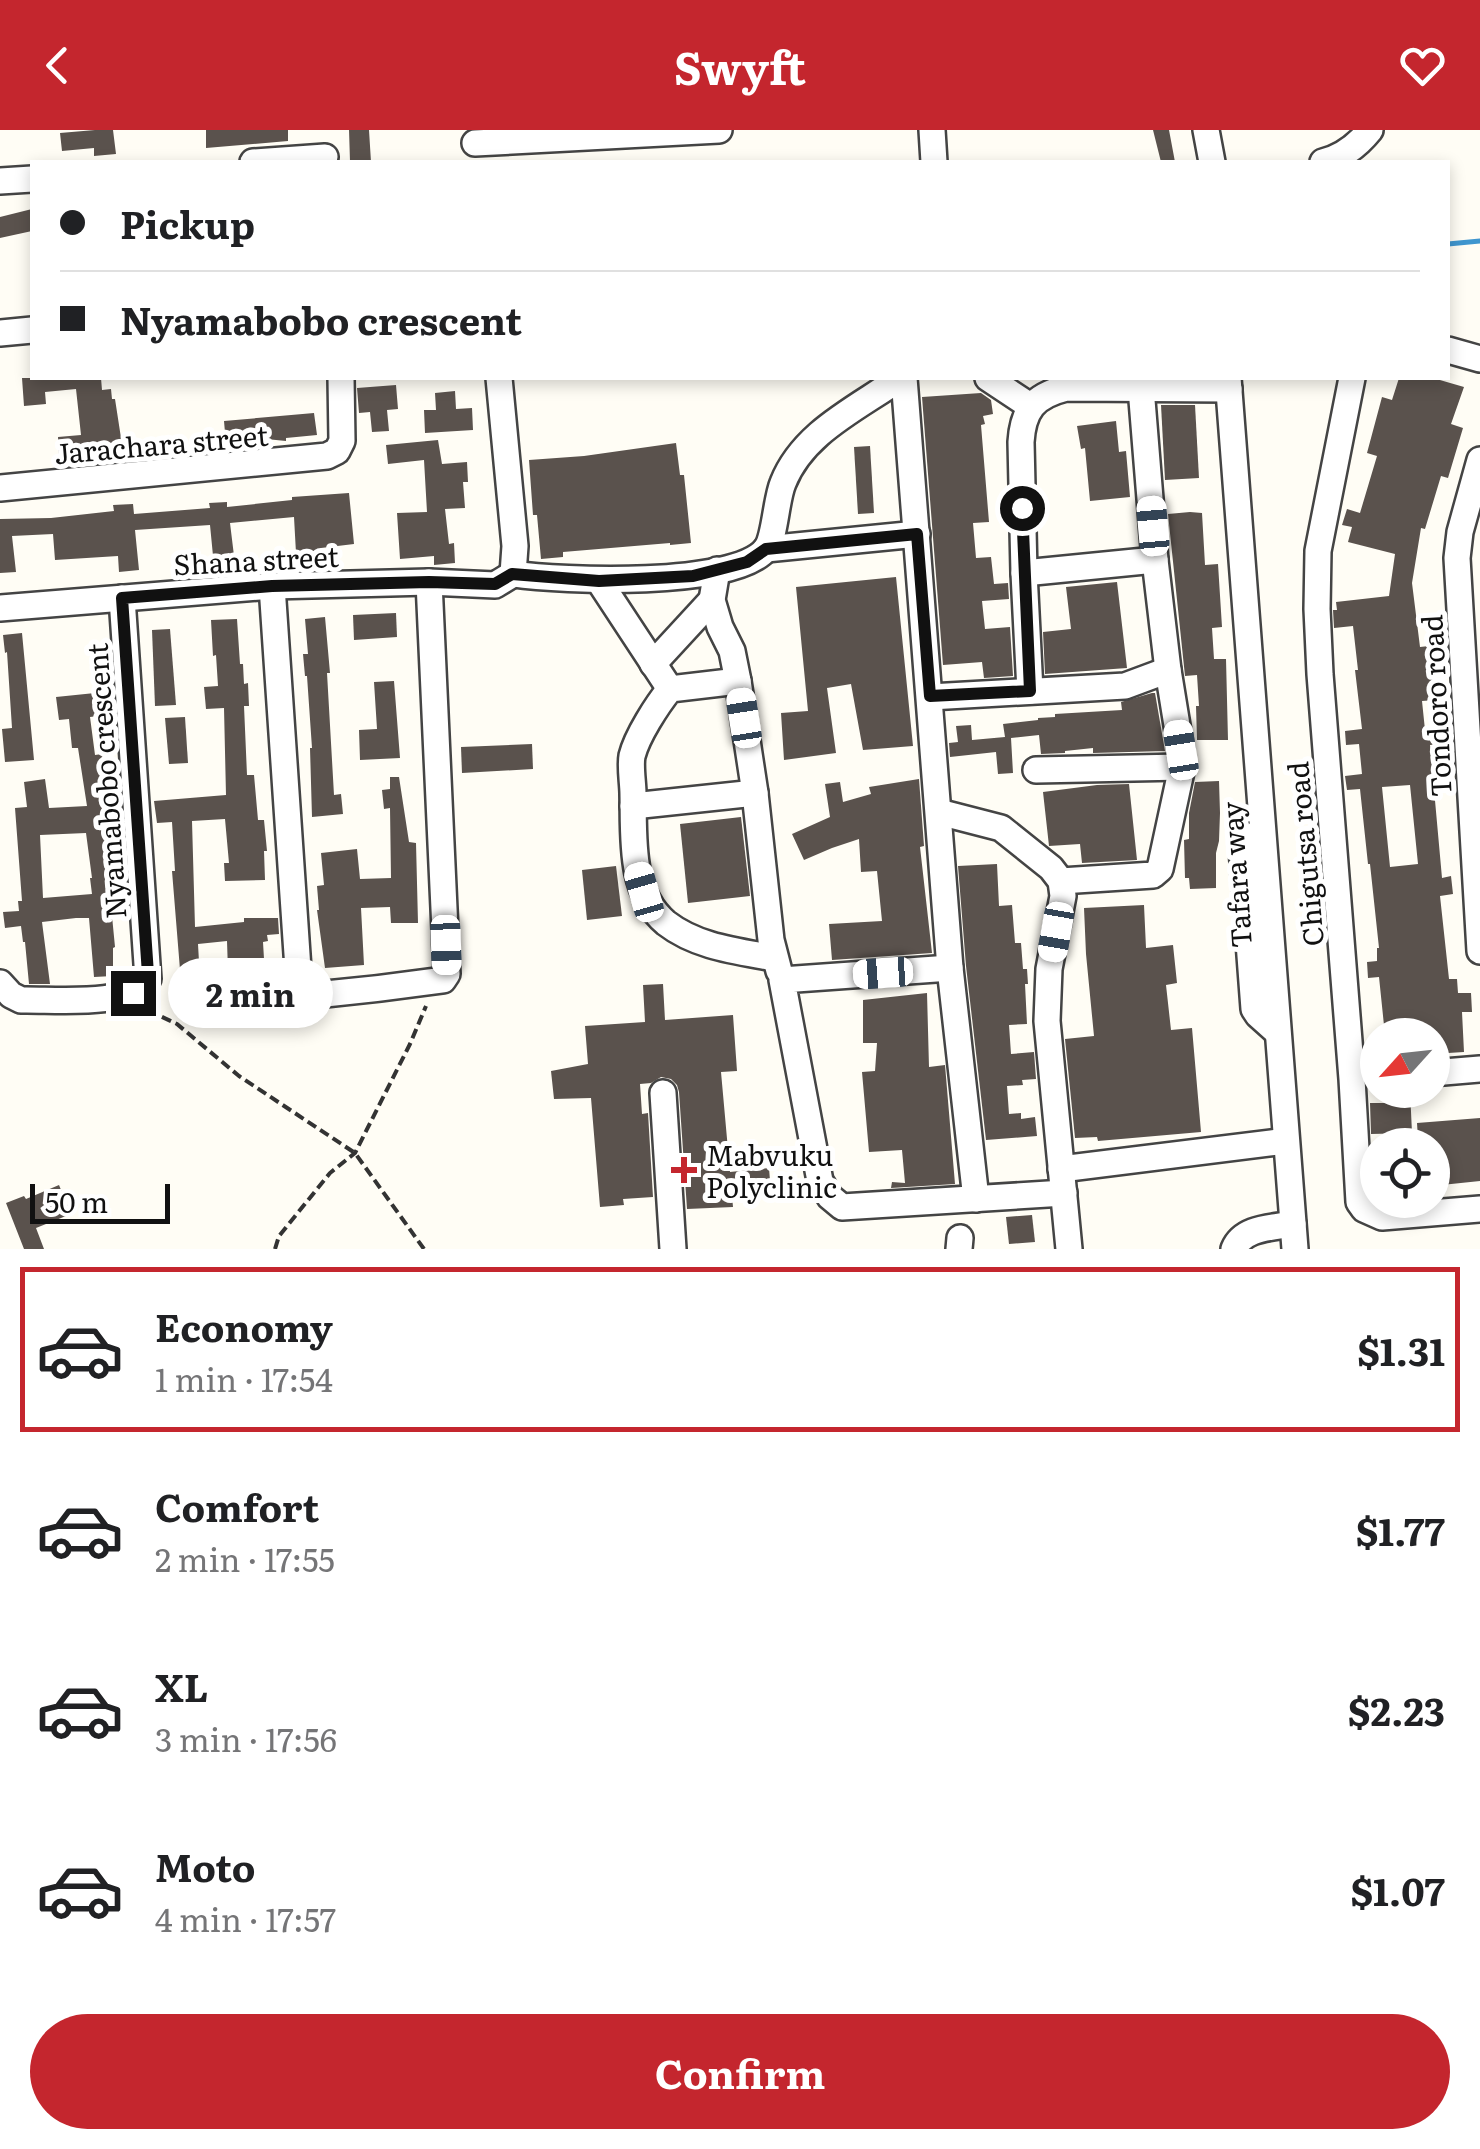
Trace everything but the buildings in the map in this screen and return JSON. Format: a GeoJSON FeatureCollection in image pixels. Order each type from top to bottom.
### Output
{"type":"FeatureCollection","features":[{"type":"Feature","properties":{"kind":"street"},"geometry":{"type":"LineString","coordinates":[[324,130],[325,160]]}},
{"type":"Feature","properties":{"kind":"street"},"geometry":{"type":"LineString","coordinates":[[476,145],[719,130]]}},
{"type":"Feature","properties":{"kind":"street"},"geometry":{"type":"LineString","coordinates":[[932,130],[934,160]]}},
{"type":"Feature","properties":{"kind":"street"},"geometry":{"type":"LineString","coordinates":[[1206,130],[1212,160]]}},
{"type":"Feature","properties":{"kind":"street"},"geometry":{"type":"LineString","coordinates":[[1335,160],[1370,130]]}},
{"type":"Feature","properties":{"kind":"street"},"geometry":{"type":"LineString","coordinates":[[0,181],[30,179]]}},
{"type":"Feature","properties":{"kind":"street"},"geometry":{"type":"LineString","coordinates":[[0,333],[30,330]]}},
{"type":"Feature","properties":{"kind":"street"},"geometry":{"type":"LineString","coordinates":[[1450,351],[1480,359]]}},
{"type":"Feature","properties":{"kind":"street","name":"Jarachara street"},"geometry":{"type":"LineString","coordinates":[[0,488],[327,456],[338,451],[342,441],[341,380]]}},
{"type":"Feature","properties":{"kind":"street"},"geometry":{"type":"LineString","coordinates":[[499,380],[515,546],[512,574]]}},
{"type":"Feature","properties":{"kind":"street"},"geometry":{"type":"LineString","coordinates":[[766,549],[778,494],[801,450],[821,431],[899,380]]}},
{"type":"Feature","properties":{"kind":"street"},"geometry":{"type":"LineString","coordinates":[[902,380],[950,968],[976,1199]]}},
{"type":"Feature","properties":{"kind":"street"},"geometry":{"type":"LineString","coordinates":[[991,380],[1030,406]]}},
{"type":"Feature","properties":{"kind":"street","name":"Chigutsa road"},"geometry":{"type":"LineString","coordinates":[[1352,380],[1318,551],[1317,592],[1320,674],[1360,1033]]}},
{"type":"Feature","properties":{"kind":"street"},"geometry":{"type":"LineString","coordinates":[[1030,691],[1021,442],[1022,425],[1030,406],[1054,384],[1066,388],[1229,383]]}},
{"type":"Feature","properties":{"kind":"street","name":"Tafara way"},"geometry":{"type":"LineString","coordinates":[[1229,383],[1294,1237]]}},
{"type":"Feature","properties":{"kind":"street"},"geometry":{"type":"LineString","coordinates":[[1061,882],[1152,875],[1160,869],[1182,767],[1156,560],[1127,384]]}},
{"type":"Feature","properties":{"kind":"street","name":"Tondoro road"},"geometry":{"type":"LineString","coordinates":[[1480,460],[1460,532],[1457,558],[1480,951]]}},
{"type":"Feature","properties":{"kind":"street","name":"Shana street"},"geometry":{"type":"LineString","coordinates":[[0,608],[272,586],[495,584],[512,574],[599,581],[693,576],[747,562],[766,549],[917,534]]}},
{"type":"Feature","properties":{"kind":"street"},"geometry":{"type":"LineString","coordinates":[[1024,573],[1156,560]]}},
{"type":"Feature","properties":{"kind":"street"},"geometry":{"type":"LineString","coordinates":[[717,570],[712,600],[732,651],[738,681],[755,793],[770,940],[820,1182],[830,1197],[842,1207],[976,1199],[1286,1141]]}},
{"type":"Feature","properties":{"kind":"street"},"geometry":{"type":"LineString","coordinates":[[599,581],[670,690]]}},
{"type":"Feature","properties":{"kind":"street"},"geometry":{"type":"LineString","coordinates":[[272,586],[301,984],[308,994],[316,995],[380,990],[446,978],[429,582]]}},
{"type":"Feature","properties":{"kind":"street","name":"Nyamabobo crescent"},"geometry":{"type":"LineString","coordinates":[[122,598],[148,974],[147,982],[138,990]]}},
{"type":"Feature","properties":{"kind":"street"},"geometry":{"type":"LineString","coordinates":[[652,664],[712,600]]}},
{"type":"Feature","properties":{"kind":"street"},"geometry":{"type":"LineString","coordinates":[[930,696],[1125,686],[1168,670]]}},
{"type":"Feature","properties":{"kind":"street"},"geometry":{"type":"LineString","coordinates":[[738,681],[670,690],[632,756],[634,860],[653,910],[668,925],[704,944],[778,969],[950,968]]}},
{"type":"Feature","properties":{"kind":"street"},"geometry":{"type":"LineString","coordinates":[[1036,770],[1182,767]]}},
{"type":"Feature","properties":{"kind":"street"},"geometry":{"type":"LineString","coordinates":[[633,806],[755,793]]}},
{"type":"Feature","properties":{"kind":"street"},"geometry":{"type":"LineString","coordinates":[[939,812],[1001,828],[1051,868],[1061,882],[1063,896],[1049,969],[1047,1021],[1069,1249]]}},
{"type":"Feature","properties":{"kind":"street"},"geometry":{"type":"LineString","coordinates":[[0,983],[21,1000],[120,997],[138,990]]}},
{"type":"Feature","properties":{"kind":"street"},"geometry":{"type":"LineString","coordinates":[[1450,1071],[1480,1069]]}},
{"type":"Feature","properties":{"kind":"street"},"geometry":{"type":"LineString","coordinates":[[663,1094],[673,1249]]}},
{"type":"Feature","properties":{"kind":"street","name":"Chigutsa road"},"geometry":{"type":"LineString","coordinates":[[1364,1108],[1359,1202],[1364,1209],[1382,1217],[1480,1209]]}},
{"type":"Feature","properties":{"kind":"street"},"geometry":{"type":"LineString","coordinates":[[1234,1249],[1237,1240],[1247,1233],[1294,1237]]}},
{"type":"Feature","properties":{"kind":"path"},"geometry":{"type":"LineString","coordinates":[[275,1249],[278,1236],[330,1173],[355,1153],[410,1044],[431,982]]}},
{"type":"Feature","properties":{"kind":"path"},"geometry":{"type":"LineString","coordinates":[[138,990],[158,1016],[177,1024],[239,1076],[355,1153],[424,1249]]}},
{"type":"Feature","properties":{"kind":"waterway"},"geometry":{"type":"LineString","coordinates":[[1450,244],[1480,241]]}},
{"type":"Feature","properties":{"kind":"place","name":"Mabvuku Polyclinic"},"geometry":{"type":"Point","coordinates":[684,1170]}},
{"type":"Feature","properties":{"kind":"route"},"geometry":{"type":"LineString","coordinates":[[133,993],[145,984],[148,974],[122,598],[272,586],[500,584],[512,574],[599,581],[693,576],[747,562],[766,549],[917,534],[930,696],[1030,691],[1022,508]]}}]}
